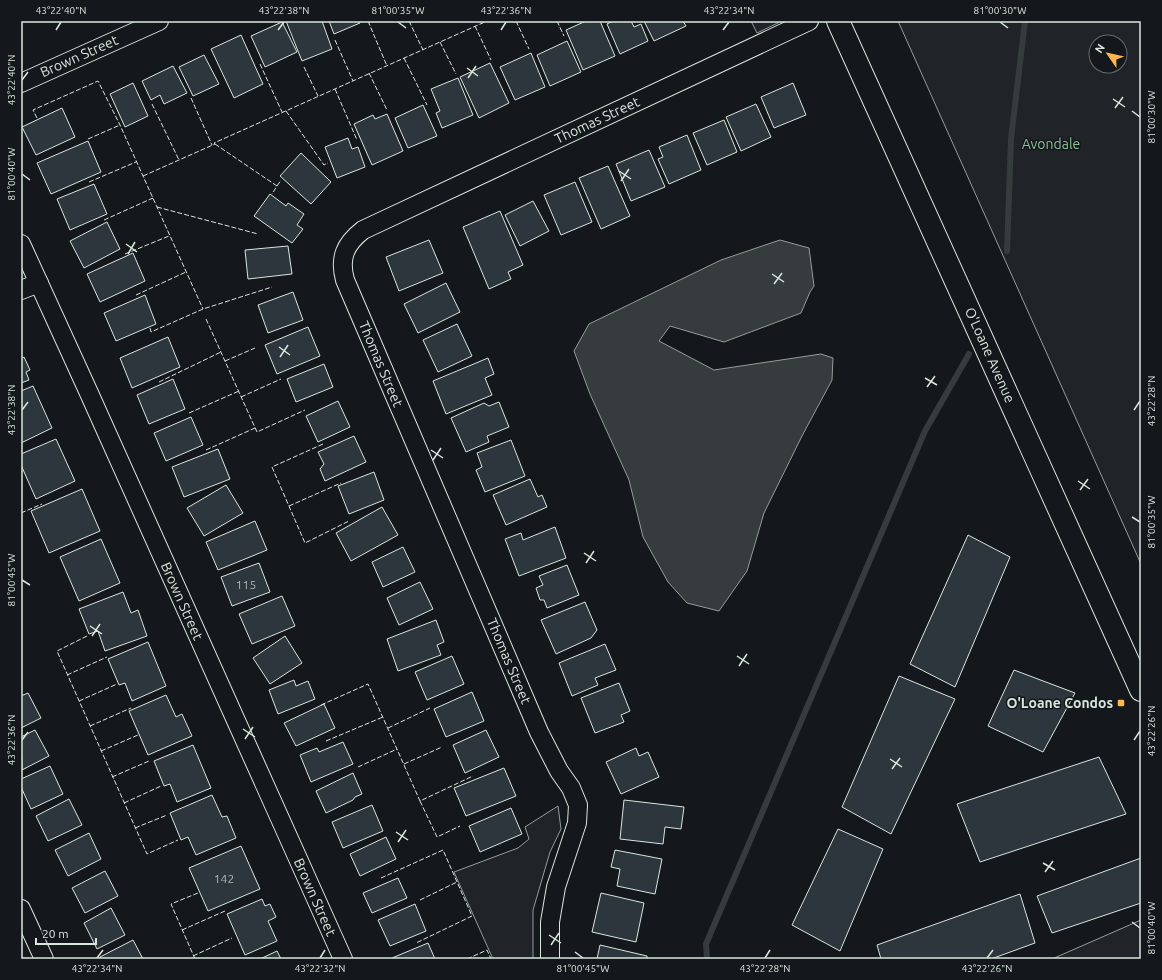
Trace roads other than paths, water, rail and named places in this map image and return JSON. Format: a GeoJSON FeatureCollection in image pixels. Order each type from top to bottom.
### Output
{"type":"FeatureCollection","features":[{"type":"Feature","properties":{"kind":"street","name":"Brown Street"},"geometry":{"type":"LineString","coordinates":[[21,83],[159,21]]}},
{"type":"Feature","properties":{"kind":"street","name":"Thomas Street"},"geometry":{"type":"LineString","coordinates":[[550,959],[550,922],[556,887],[577,823],[578,805],[539,732],[345,280],[342,271],[342,261],[349,243],[363,230],[809,21]]}},
{"type":"Feature","properties":{"kind":"street","name":"O'Loane Avenue"},"geometry":{"type":"LineString","coordinates":[[838,21],[1141,690]]}},
{"type":"Feature","properties":{"kind":"street","name":"Brown Street"},"geometry":{"type":"LineString","coordinates":[[21,244],[343,959]]}},
{"type":"Feature","properties":{"kind":"street"},"geometry":{"type":"LineString","coordinates":[[21,290],[39,282]]}},
{"type":"Feature","properties":{"kind":"street"},"geometry":{"type":"LineString","coordinates":[[21,908],[44,959]]}},
{"type":"Feature","properties":{"kind":"waterway"},"geometry":{"type":"LineString","coordinates":[[1007,251],[1011,139],[1025,21]]}},
{"type":"Feature","properties":{"kind":"waterway"},"geometry":{"type":"LineString","coordinates":[[707,959],[706,944],[925,431],[969,354]]}},
{"type":"Feature","properties":{"kind":"place","name":"O'Loane Condos"},"geometry":{"type":"Point","coordinates":[1121,703]}},
{"type":"Feature","properties":{"kind":"park label","name":"Avondale"},"geometry":{"type":"Point","coordinates":[1051,144]}}]}
